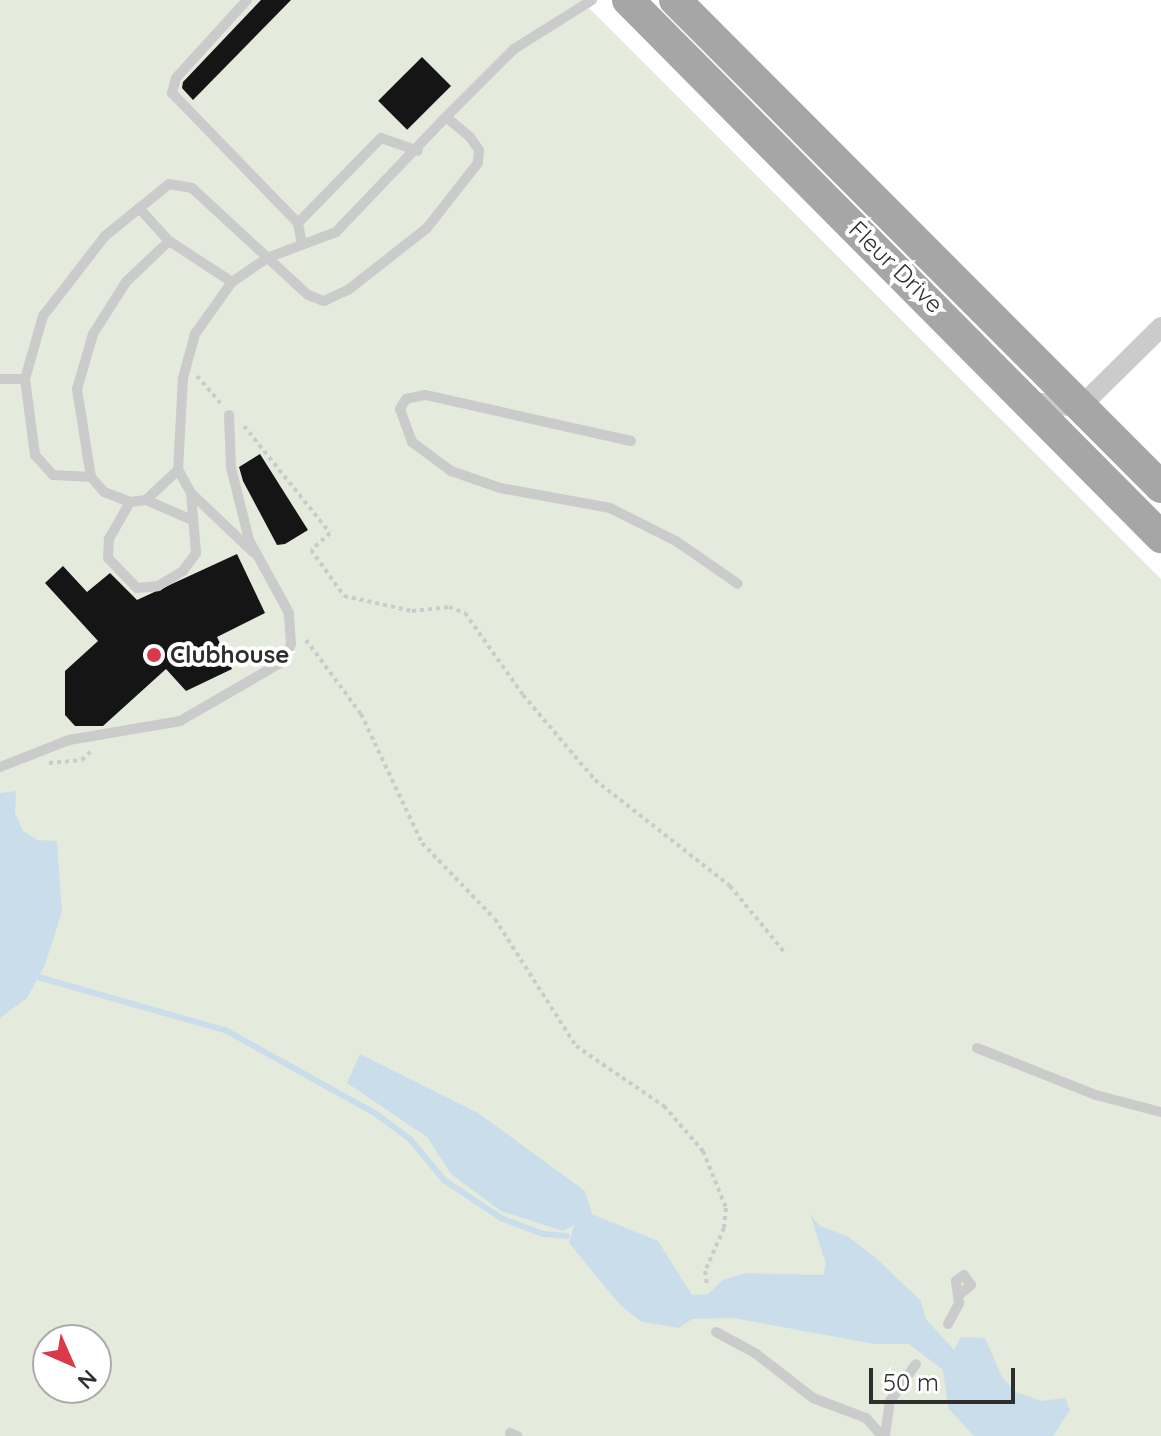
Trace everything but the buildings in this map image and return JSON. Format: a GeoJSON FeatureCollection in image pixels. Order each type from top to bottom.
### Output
{"type":"FeatureCollection","features":[{"type":"Feature","properties":{"kind":"main road","name":"Fleur Drive"},"geometry":{"type":"LineString","coordinates":[[628,0],[1031,402],[1161,537]]}},
{"type":"Feature","properties":{"kind":"main road","name":"Fleur Drive"},"geometry":{"type":"LineString","coordinates":[[675,0],[1161,487]]}},
{"type":"Feature","properties":{"kind":"street"},"geometry":{"type":"LineString","coordinates":[[1031,402],[1080,407],[1161,327]]}},
{"type":"Feature","properties":{"kind":"lane"},"geometry":{"type":"LineString","coordinates":[[247,0],[176,78],[172,93],[298,223],[302,244]]}},
{"type":"Feature","properties":{"kind":"lane"},"geometry":{"type":"LineString","coordinates":[[0,767],[61,743],[159,727],[202,711],[284,661],[291,644],[289,617],[273,577],[254,553],[191,493],[178,470],[178,422],[195,334],[232,282],[267,258],[336,232],[514,49],[592,0]]}},
{"type":"Feature","properties":{"kind":"lane"},"geometry":{"type":"LineString","coordinates":[[91,477],[53,475],[35,455],[25,379],[43,316],[105,236],[169,184],[192,188],[308,295],[324,301],[386,262],[427,228],[478,163],[479,150],[470,137],[446,117]]}},
{"type":"Feature","properties":{"kind":"lane"},"geometry":{"type":"LineString","coordinates":[[298,223],[381,138],[418,151]]}},
{"type":"Feature","properties":{"kind":"lane"},"geometry":{"type":"LineString","coordinates":[[139,208],[169,241],[232,282]]}},
{"type":"Feature","properties":{"kind":"lane"},"geometry":{"type":"LineString","coordinates":[[169,241],[126,282],[93,334],[77,389],[91,477],[104,492],[130,502],[146,500],[190,519]]}},
{"type":"Feature","properties":{"kind":"lane"},"geometry":{"type":"LineString","coordinates":[[0,379],[25,379]]}},
{"type":"Feature","properties":{"kind":"lane"},"geometry":{"type":"LineString","coordinates":[[631,441],[425,395],[406,399],[400,409],[412,442],[451,471],[500,488],[610,508],[676,541],[738,584]]}},
{"type":"Feature","properties":{"kind":"lane"},"geometry":{"type":"LineString","coordinates":[[229,415],[231,467],[254,553]]}},
{"type":"Feature","properties":{"kind":"lane"},"geometry":{"type":"LineString","coordinates":[[146,500],[178,470]]}},
{"type":"Feature","properties":{"kind":"lane"},"geometry":{"type":"LineString","coordinates":[[130,502],[109,539],[108,558],[137,588],[158,586],[183,571],[196,553],[190,519],[191,493]]}},
{"type":"Feature","properties":{"kind":"lane"},"geometry":{"type":"LineString","coordinates":[[977,1048],[1096,1095],[1161,1112]]}},
{"type":"Feature","properties":{"kind":"lane"},"geometry":{"type":"LineString","coordinates":[[948,1324],[961,1293]]}},
{"type":"Feature","properties":{"kind":"lane"},"geometry":{"type":"LineString","coordinates":[[716,1332],[755,1353],[813,1398],[866,1418],[883,1436]]}},
{"type":"Feature","properties":{"kind":"lane"},"geometry":{"type":"LineString","coordinates":[[883,1436],[887,1410],[916,1364]]}},
{"type":"Feature","properties":{"kind":"lane"},"geometry":{"type":"LineString","coordinates":[[866,1418],[887,1410]]}},
{"type":"Feature","properties":{"kind":"path"},"geometry":{"type":"LineString","coordinates":[[187,364],[229,415],[273,458],[330,533],[311,550],[344,596],[421,612],[449,607],[465,613],[523,695],[595,780],[723,879],[785,953]]}},
{"type":"Feature","properties":{"kind":"path"},"geometry":{"type":"LineString","coordinates":[[289,617],[361,714],[422,843],[495,919],[576,1046],[664,1106],[703,1151],[726,1208],[724,1228],[705,1271],[707,1285]]}},
{"type":"Feature","properties":{"kind":"green space"},"geometry":{"type":"Polygon","coordinates":[[[0,0],[581,0],[1161,579],[1161,1436],[0,1436],[0,0]]]}},
{"type":"Feature","properties":{"kind":"water"},"geometry":{"type":"Polygon","coordinates":[[[16,791],[15,813],[23,831],[38,840],[57,841],[62,911],[45,965],[27,998],[0,1018],[0,793],[16,791]]]}},
{"type":"Feature","properties":{"kind":"water"},"geometry":{"type":"Polygon","coordinates":[[[360,1054],[478,1113],[585,1191],[592,1214],[658,1241],[692,1295],[708,1294],[723,1280],[746,1273],[823,1275],[826,1264],[810,1214],[820,1226],[847,1236],[875,1257],[921,1301],[926,1319],[954,1350],[961,1337],[985,1338],[1002,1377],[1016,1392],[1041,1401],[1065,1398],[1070,1410],[1053,1436],[974,1436],[948,1408],[943,1370],[909,1344],[874,1344],[733,1318],[692,1319],[679,1328],[642,1322],[621,1306],[569,1243],[574,1225],[563,1231],[501,1211],[451,1174],[427,1137],[347,1083],[360,1054]]]}},
{"type":"Feature","properties":{"kind":"waterway"},"geometry":{"type":"LineString","coordinates":[[38,977],[227,1031],[376,1114],[410,1139],[444,1180],[501,1218],[543,1234],[567,1236]]}},
{"type":"Feature","properties":{"kind":"place","name":"Clubhouse"},"geometry":{"type":"Point","coordinates":[154,655]}}]}
